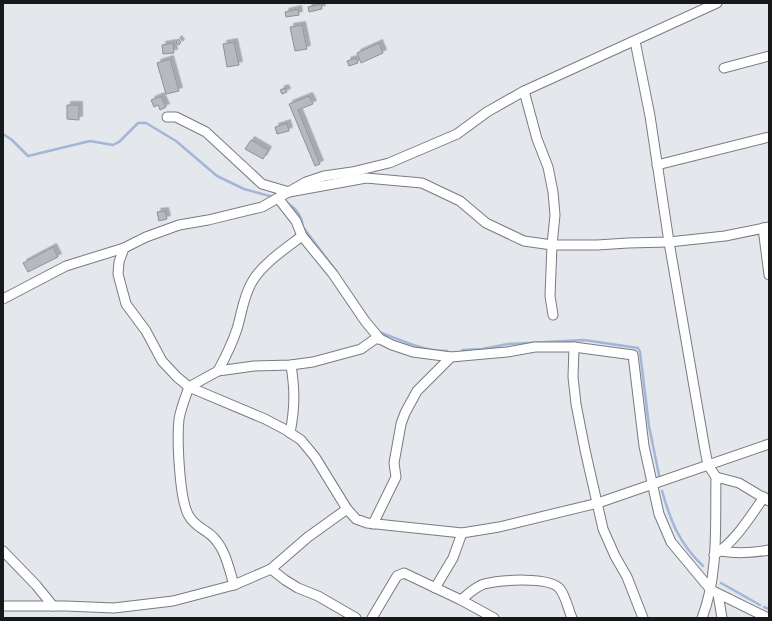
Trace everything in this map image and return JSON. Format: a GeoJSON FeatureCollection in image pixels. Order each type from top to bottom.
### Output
{"type":"FeatureCollection","features":[{"type":"Feature","properties":{"kind":"street"},"geometry":{"type":"LineString","coordinates":[[3,299],[66,266],[124,248],[146,237],[179,225],[208,220],[262,207],[306,182],[324,176],[352,172],[389,163],[457,134],[487,112],[524,91],[717,3]]}},
{"type":"Feature","properties":{"kind":"street"},"geometry":{"type":"LineString","coordinates":[[635,40],[650,116],[669,242],[708,465],[716,477],[717,553],[713,572],[715,592],[722,618]]}},
{"type":"Feature","properties":{"kind":"street"},"geometry":{"type":"LineString","coordinates":[[724,68],[769,56]]}},
{"type":"Feature","properties":{"kind":"street"},"geometry":{"type":"LineString","coordinates":[[524,91],[537,139],[548,167],[553,192],[555,215],[550,296],[553,315]]}},
{"type":"Feature","properties":{"kind":"street"},"geometry":{"type":"LineString","coordinates":[[167,117],[176,117],[206,132],[262,184],[289,192],[366,178],[422,183],[460,201],[486,223],[524,242],[552,245],[669,242],[725,236],[766,227],[769,275]]}},
{"type":"Feature","properties":{"kind":"street"},"geometry":{"type":"LineString","coordinates":[[657,165],[769,137]]}},
{"type":"Feature","properties":{"kind":"street"},"geometry":{"type":"LineString","coordinates":[[278,198],[296,221],[302,236],[333,274],[365,321],[380,339],[392,345],[413,352],[451,357],[507,352],[535,347],[574,347],[633,355],[644,446],[659,514],[671,542],[715,592],[768,618]]}},
{"type":"Feature","properties":{"kind":"street"},"geometry":{"type":"LineString","coordinates":[[218,371],[228,354],[244,301],[252,281],[269,262],[302,236]]}},
{"type":"Feature","properties":{"kind":"street"},"geometry":{"type":"LineString","coordinates":[[124,248],[119,262],[118,274],[126,304],[146,331],[162,361],[189,387],[265,419],[290,432],[301,440],[315,457],[347,509],[356,519],[367,523],[462,533],[499,527],[598,503],[769,444]]}},
{"type":"Feature","properties":{"kind":"street"},"geometry":{"type":"LineString","coordinates":[[234,585],[225,555],[214,537],[196,526],[188,515],[184,501],[180,476],[179,421],[182,406],[189,387],[218,371],[254,366],[291,366],[313,362],[362,349],[375,339],[380,339]]}},
{"type":"Feature","properties":{"kind":"street"},"geometry":{"type":"LineString","coordinates":[[574,347],[573,377],[576,404],[603,529],[615,556],[627,577],[643,618]]}},
{"type":"Feature","properties":{"kind":"street"},"geometry":{"type":"LineString","coordinates":[[373,524],[396,477],[394,463],[401,424],[405,413],[418,391],[451,357]]}},
{"type":"Feature","properties":{"kind":"street"},"geometry":{"type":"LineString","coordinates":[[290,432],[294,408],[295,389],[291,366]]}},
{"type":"Feature","properties":{"kind":"street"},"geometry":{"type":"LineString","coordinates":[[716,477],[739,483],[766,499],[739,531],[717,553]]}},
{"type":"Feature","properties":{"kind":"street"},"geometry":{"type":"LineString","coordinates":[[3,606],[114,608],[173,601],[234,585],[271,569],[308,537],[347,509]]}},
{"type":"Feature","properties":{"kind":"street"},"geometry":{"type":"LineString","coordinates":[[435,588],[453,558],[462,533]]}},
{"type":"Feature","properties":{"kind":"street"},"geometry":{"type":"LineString","coordinates":[[717,553],[756,553],[769,550]]}},
{"type":"Feature","properties":{"kind":"street"},"geometry":{"type":"LineString","coordinates":[[3,551],[36,585],[53,606]]}},
{"type":"Feature","properties":{"kind":"street"},"geometry":{"type":"LineString","coordinates":[[271,569],[298,588],[318,596],[356,618]]}},
{"type":"Feature","properties":{"kind":"street"},"geometry":{"type":"LineString","coordinates":[[372,618],[396,576],[404,573],[461,600],[480,614],[494,618]]}},
{"type":"Feature","properties":{"kind":"street"},"geometry":{"type":"LineString","coordinates":[[461,600],[473,590],[484,584],[540,580],[552,583],[560,588],[572,618]]}},
{"type":"Feature","properties":{"kind":"street"},"geometry":{"type":"LineString","coordinates":[[702,618],[715,592]]}},
{"type":"Feature","properties":{"kind":"building"},"geometry":{"type":"Polygon","coordinates":[[[321,4],[322,9],[309,12],[308,7],[321,4]]]}},
{"type":"Feature","properties":{"kind":"building"},"geometry":{"type":"Polygon","coordinates":[[[298,9],[299,15],[286,17],[285,12],[298,9]]]}},
{"type":"Feature","properties":{"kind":"building"},"geometry":{"type":"Polygon","coordinates":[[[302,25],[307,49],[295,51],[290,27],[302,25]]]}},
{"type":"Feature","properties":{"kind":"building"},"geometry":{"type":"Polygon","coordinates":[[[178,39],[181,42],[179,45],[176,42],[178,39]]]}},
{"type":"Feature","properties":{"kind":"building"},"geometry":{"type":"Polygon","coordinates":[[[234,42],[239,65],[227,67],[223,44],[234,42]]]}},
{"type":"Feature","properties":{"kind":"building"},"geometry":{"type":"Polygon","coordinates":[[[173,43],[174,53],[163,54],[162,45],[173,43]]]}},
{"type":"Feature","properties":{"kind":"building"},"geometry":{"type":"Polygon","coordinates":[[[379,43],[383,53],[361,63],[357,53],[379,43]]]}},
{"type":"Feature","properties":{"kind":"building"},"geometry":{"type":"Polygon","coordinates":[[[356,58],[358,63],[349,66],[347,61],[356,58]]]}},
{"type":"Feature","properties":{"kind":"building"},"geometry":{"type":"Polygon","coordinates":[[[170,59],[179,91],[166,94],[157,63],[170,59]]]}},
{"type":"Feature","properties":{"kind":"building"},"geometry":{"type":"Polygon","coordinates":[[[285,88],[287,92],[282,94],[280,90],[285,88]]]}},
{"type":"Feature","properties":{"kind":"building"},"geometry":{"type":"Polygon","coordinates":[[[161,96],[166,107],[160,110],[158,105],[154,107],[151,100],[161,96]]]}},
{"type":"Feature","properties":{"kind":"building"},"geometry":{"type":"Polygon","coordinates":[[[309,96],[313,104],[298,110],[320,164],[315,166],[289,104],[309,96]]]}},
{"type":"Feature","properties":{"kind":"building"},"geometry":{"type":"Polygon","coordinates":[[[67,105],[79,105],[79,120],[67,119],[67,105]]]}},
{"type":"Feature","properties":{"kind":"building"},"geometry":{"type":"Polygon","coordinates":[[[287,123],[289,131],[277,134],[275,127],[287,123]]]}},
{"type":"Feature","properties":{"kind":"building"},"geometry":{"type":"Polygon","coordinates":[[[251,140],[268,150],[263,159],[245,149],[251,140]]]}},
{"type":"Feature","properties":{"kind":"building"},"geometry":{"type":"Polygon","coordinates":[[[165,211],[167,219],[159,221],[157,212],[165,211]]]}},
{"type":"Feature","properties":{"kind":"building"},"geometry":{"type":"Polygon","coordinates":[[[53,247],[58,257],[28,272],[23,263],[53,247]]]}},
{"type":"Feature","properties":{"kind":"waterway"},"geometry":{"type":"LineString","coordinates":[[3,134],[12,140],[28,156],[90,141],[113,145],[119,142],[138,123],[146,123],[176,141],[217,176],[244,189],[273,197]]}},
{"type":"Feature","properties":{"kind":"waterway"},"geometry":{"type":"LineString","coordinates":[[285,202],[292,206],[297,212],[303,227],[336,271]]}},
{"type":"Feature","properties":{"kind":"waterway"},"geometry":{"type":"LineString","coordinates":[[379,332],[421,347],[438,351],[447,351]]}},
{"type":"Feature","properties":{"kind":"waterway"},"geometry":{"type":"LineString","coordinates":[[462,350],[482,349],[508,344],[584,340],[638,348],[640,352],[649,426],[659,475]]}},
{"type":"Feature","properties":{"kind":"waterway"},"geometry":{"type":"LineString","coordinates":[[662,491],[677,532],[688,549],[703,566]]}},
{"type":"Feature","properties":{"kind":"waterway"},"geometry":{"type":"LineString","coordinates":[[721,583],[760,605]]}},
{"type":"Feature","properties":{"kind":"waterway"},"geometry":{"type":"LineString","coordinates":[[764,607],[769,609]]}}]}
